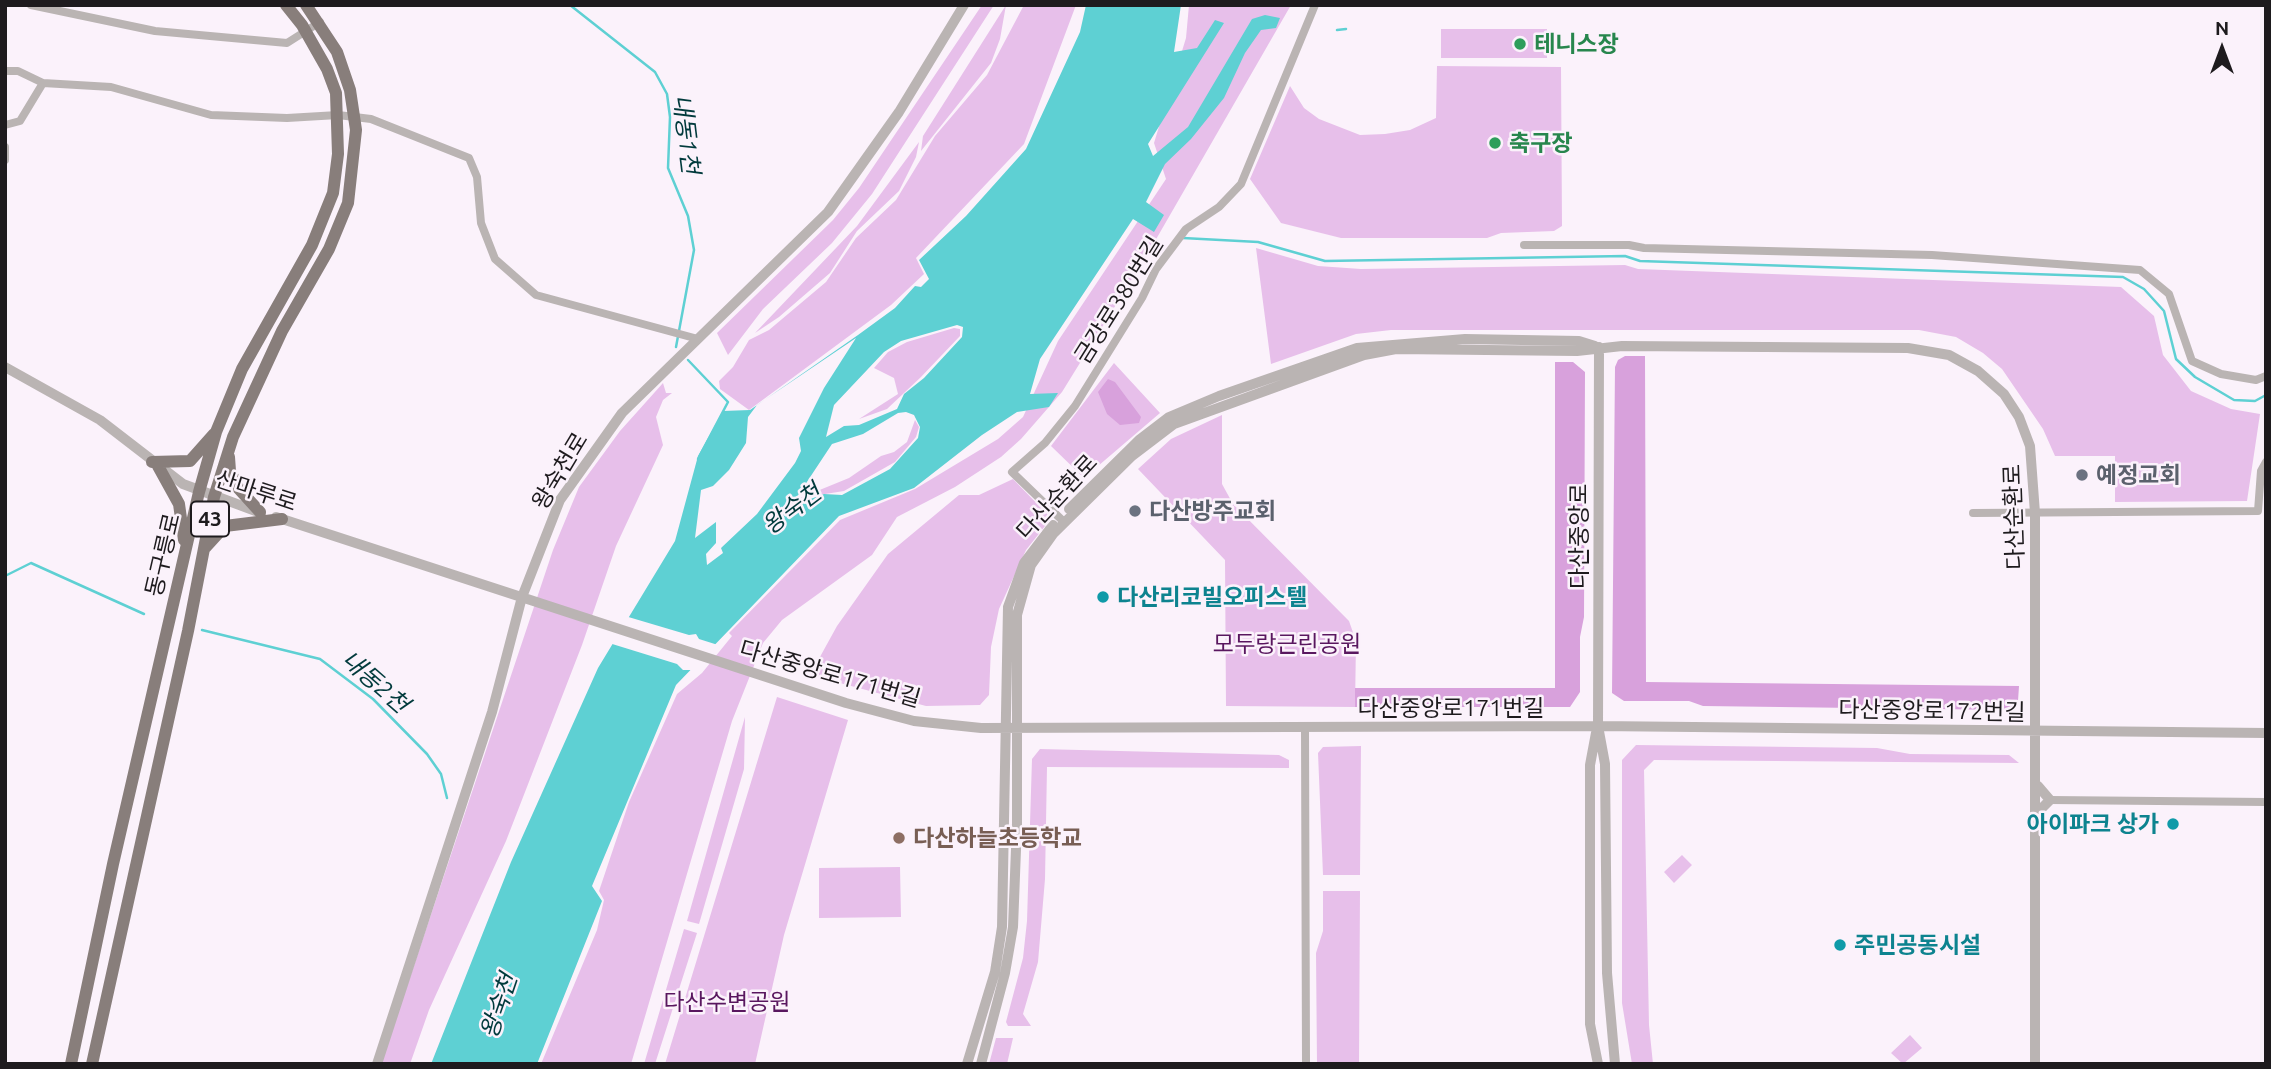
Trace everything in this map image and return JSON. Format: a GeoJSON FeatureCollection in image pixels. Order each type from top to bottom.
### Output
{"type":"FeatureCollection","features":[{"type":"Feature","properties":{"kind":"main road","name":"동구릉로"},"geometry":{"type":"LineString","coordinates":[[71,1064],[113,864],[199,492],[216,432],[242,369],[326,216],[338,154],[336,93],[327,69],[286,5]]}},
{"type":"Feature","properties":{"kind":"main road","name":"동구릉로"},"geometry":{"type":"LineString","coordinates":[[92,1064],[214,497],[229,451],[282,331],[330,249],[348,203],[355,116],[337,52],[320,22],[306,5]]}},
{"type":"Feature","properties":{"kind":"main road"},"geometry":{"type":"LineString","coordinates":[[185,553],[179,504],[155,464],[190,461],[216,432]]}},
{"type":"Feature","properties":{"kind":"main road"},"geometry":{"type":"LineString","coordinates":[[229,451],[230,471],[239,489],[260,512]]}},
{"type":"Feature","properties":{"kind":"main road"},"geometry":{"type":"LineString","coordinates":[[204,550],[225,526],[282,519]]}},
{"type":"Feature","properties":{"kind":"street"},"geometry":{"type":"LineString","coordinates":[[31,5],[155,31],[287,43],[320,22]]}},
{"type":"Feature","properties":{"kind":"street","name":"왕숙천로"},"geometry":{"type":"LineString","coordinates":[[377,1064],[560,500],[622,413],[828,212],[899,112],[964,5]]}},
{"type":"Feature","properties":{"kind":"street","name":"금강로380번길"},"geometry":{"type":"LineString","coordinates":[[1062,520],[1012,472],[1045,443],[1074,406],[1142,298],[1156,269],[1186,229],[1219,207],[1241,184],[1315,5]]}},
{"type":"Feature","properties":{"kind":"street"},"geometry":{"type":"LineString","coordinates":[[5,71],[18,71],[43,83],[111,87],[211,115],[287,118],[338,115],[371,119],[469,158],[477,177],[481,223],[495,259],[536,295],[698,339]]}},
{"type":"Feature","properties":{"kind":"street"},"geometry":{"type":"LineString","coordinates":[[5,125],[20,121],[43,83]]}},
{"type":"Feature","properties":{"kind":"street"},"geometry":{"type":"LineString","coordinates":[[5,148],[5,160]]}},
{"type":"Feature","properties":{"kind":"street"},"geometry":{"type":"LineString","coordinates":[[1524,245],[1629,245],[1644,248],[1932,255],[2140,270],[2169,295],[2192,361],[2221,374],[2256,380],[2266,376]]}},
{"type":"Feature","properties":{"kind":"street","name":"다산순환로"},"geometry":{"type":"LineString","coordinates":[[967,1064],[995,972],[1001,935],[1008,607],[1024,563],[1139,440],[1169,417],[1219,396],[1357,348],[1465,339],[1579,341],[1599,347],[1908,348],[1949,355],[1978,370],[2004,394],[2019,417],[2030,446],[2035,513],[2038,732],[2035,1064]]}},
{"type":"Feature","properties":{"kind":"street","name":"다산중앙로"},"geometry":{"type":"LineString","coordinates":[[1599,347],[1598,726],[1605,764],[1607,972],[1615,1064]]}},
{"type":"Feature","properties":{"kind":"street","name":"산마루로"},"geometry":{"type":"LineString","coordinates":[[5,367],[100,420],[155,464],[199,492],[527,599]]}},
{"type":"Feature","properties":{"kind":"street"},"geometry":{"type":"LineString","coordinates":[[1973,513],[2258,511],[2261,471],[2266,462]]}},
{"type":"Feature","properties":{"kind":"street","name":"다산순환로"},"geometry":{"type":"LineString","coordinates":[[981,1064],[1005,973],[1013,927],[1016,629],[1019,600],[1031,565],[1062,520]]}},
{"type":"Feature","properties":{"kind":"street","name":"다산중앙로171번길"},"geometry":{"type":"LineString","coordinates":[[527,599],[914,721],[1005,728],[1598,726]]}},
{"type":"Feature","properties":{"kind":"street","name":"다산중앙로"},"geometry":{"type":"LineString","coordinates":[[1598,726],[1590,765],[1590,1024],[1598,1064]]}},
{"type":"Feature","properties":{"kind":"street","name":"다산중앙로172번길"},"geometry":{"type":"LineString","coordinates":[[1598,726],[2266,733]]}},
{"type":"Feature","properties":{"kind":"street"},"geometry":{"type":"LineString","coordinates":[[1305,728],[1306,1064]]}},
{"type":"Feature","properties":{"kind":"street"},"geometry":{"type":"LineString","coordinates":[[2038,786],[2050,800]]}},
{"type":"Feature","properties":{"kind":"street"},"geometry":{"type":"LineString","coordinates":[[2037,813],[2050,800],[2266,802]]}},
{"type":"Feature","properties":{"kind":"green space"},"geometry":{"type":"Polygon","coordinates":[[[982,5],[994,5],[872,194],[832,243],[763,309],[728,355],[717,333],[833,220],[859,188],[982,5]]]}},
{"type":"Feature","properties":{"kind":"green space"},"geometry":{"type":"Polygon","coordinates":[[[1006,5],[1000,39],[991,63],[921,151],[923,136],[1006,5]]]}},
{"type":"Feature","properties":{"kind":"green space"},"geometry":{"type":"Polygon","coordinates":[[[1024,5],[1076,5],[1024,144],[916,258],[924,274],[891,305],[749,410],[720,389],[719,381],[733,367],[749,340],[769,330],[826,282],[856,238],[896,200],[935,136],[987,75],[1024,5]]]}},
{"type":"Feature","properties":{"kind":"green space"},"geometry":{"type":"Polygon","coordinates":[[[1189,5],[1291,5],[1151,248],[1062,392],[1021,439],[1001,457],[955,487],[897,517],[872,555],[782,620],[763,643],[732,721],[631,1064],[541,1064],[597,930],[604,900],[599,891],[629,802],[677,694],[702,673],[732,636],[729,633],[840,520],[915,489],[998,439],[1023,417],[1058,341],[1166,179],[1154,143],[1186,38],[1189,5]]]}},
{"type":"Feature","properties":{"kind":"green space"},"geometry":{"type":"Polygon","coordinates":[[[1441,29],[1547,29],[1547,58],[1441,58],[1441,29]]]}},
{"type":"Feature","properties":{"kind":"green space"},"geometry":{"type":"Polygon","coordinates":[[[1437,66],[1561,67],[1562,226],[1554,231],[1501,233],[1487,238],[1341,238],[1281,223],[1250,179],[1290,86],[1304,108],[1319,119],[1360,135],[1385,134],[1410,130],[1436,118],[1437,66]]]}},
{"type":"Feature","properties":{"kind":"green space"},"geometry":{"type":"Polygon","coordinates":[[[919,142],[916,157],[899,191],[857,231],[830,273],[779,317],[755,333],[857,226],[919,142]]]}},
{"type":"Feature","properties":{"kind":"green space"},"geometry":{"type":"Polygon","coordinates":[[[1256,248],[1318,266],[1361,269],[1625,265],[1638,269],[2121,287],[2154,316],[2163,355],[2191,391],[2231,409],[2260,414],[2247,501],[2115,502],[2115,456],[2055,456],[2043,429],[2002,369],[1983,353],[1956,337],[1919,330],[1391,330],[1356,334],[1271,364],[1256,248]]]}},
{"type":"Feature","properties":{"kind":"green space"},"geometry":{"type":"Polygon","coordinates":[[[954,328],[960,329],[960,336],[921,377],[887,409],[859,419],[898,394],[894,378],[874,368],[888,352],[907,342],[954,328]]]}},
{"type":"Feature","properties":{"kind":"green space"},"geometry":{"type":"Polygon","coordinates":[[[1114,363],[1160,413],[1084,478],[1051,446],[1114,363]]]}},
{"type":"Feature","properties":{"kind":"green space"},"geometry":{"type":"Polygon","coordinates":[[[663,383],[666,393],[672,393],[663,400],[656,417],[663,445],[616,546],[582,645],[506,841],[429,1010],[410,1064],[381,1064],[553,550],[579,487],[620,431],[663,383]]]}},
{"type":"Feature","properties":{"kind":"green space","name":"모두랑근린공원"},"geometry":{"type":"Polygon","coordinates":[[[1222,415],[1222,484],[1233,504],[1349,621],[1356,641],[1355,707],[1226,706],[1225,560],[1138,469],[1171,439],[1222,415]]]}},
{"type":"Feature","properties":{"kind":"green space"},"geometry":{"type":"Polygon","coordinates":[[[915,420],[919,427],[916,437],[895,462],[844,491],[800,498],[849,478],[881,456],[894,452],[907,442],[915,420]]]}},
{"type":"Feature","properties":{"kind":"green space"},"geometry":{"type":"Polygon","coordinates":[[[1013,479],[1048,515],[1049,521],[1026,550],[999,609],[991,647],[989,695],[980,705],[926,706],[810,675],[837,626],[888,554],[959,495],[979,495],[1013,479]]]}},
{"type":"Feature","properties":{"kind":"green space","name":"다산수변공원"},"geometry":{"type":"Polygon","coordinates":[[[777,697],[848,720],[784,935],[755,1064],[665,1064],[777,697]]]}},
{"type":"Feature","properties":{"kind":"green space"},"geometry":{"type":"Polygon","coordinates":[[[745,717],[744,769],[699,924],[687,921],[745,717]]]}},
{"type":"Feature","properties":{"kind":"green space"},"geometry":{"type":"Polygon","coordinates":[[[1636,745],[1877,748],[1910,754],[2009,755],[2019,763],[1654,760],[1644,770],[1649,1025],[1653,1064],[1632,1064],[1622,1003],[1622,760],[1636,745]]]}},
{"type":"Feature","properties":{"kind":"green space"},"geometry":{"type":"Polygon","coordinates":[[[1361,746],[1360,875],[1323,875],[1318,753],[1323,747],[1361,746]]]}},
{"type":"Feature","properties":{"kind":"green space"},"geometry":{"type":"Polygon","coordinates":[[[1040,749],[1279,755],[1289,760],[1289,768],[1047,767],[1045,879],[1038,962],[1023,1014],[1031,1026],[1008,1026],[1006,1022],[1023,958],[1027,921],[1032,759],[1040,749]]]}},
{"type":"Feature","properties":{"kind":"green space"},"geometry":{"type":"Polygon","coordinates":[[[1682,855],[1692,865],[1674,883],[1664,872],[1682,855]]]}},
{"type":"Feature","properties":{"kind":"green space"},"geometry":{"type":"Polygon","coordinates":[[[900,867],[901,917],[819,918],[819,868],[900,867]]]}},
{"type":"Feature","properties":{"kind":"green space"},"geometry":{"type":"Polygon","coordinates":[[[1323,891],[1360,891],[1359,1064],[1317,1064],[1316,953],[1323,931],[1323,891]]]}},
{"type":"Feature","properties":{"kind":"green space"},"geometry":{"type":"Polygon","coordinates":[[[684,929],[697,933],[655,1064],[644,1064],[684,929]]]}},
{"type":"Feature","properties":{"kind":"green space"},"geometry":{"type":"Polygon","coordinates":[[[1910,1035],[1922,1048],[1903,1064],[1891,1053],[1910,1035]]]}},
{"type":"Feature","properties":{"kind":"green space"},"geometry":{"type":"Polygon","coordinates":[[[996,1038],[1013,1038],[1007,1064],[989,1064],[996,1038]]]}},
{"type":"Feature","properties":{"kind":"shaded area"},"geometry":{"type":"Polygon","coordinates":[[[1625,356],[1645,356],[1646,682],[2019,686],[2018,701],[2010,710],[1703,706],[1689,701],[1624,701],[1612,693],[1615,367],[1618,360],[1625,356]]]}},
{"type":"Feature","properties":{"kind":"shaded area"},"geometry":{"type":"Polygon","coordinates":[[[1555,362],[1573,362],[1585,372],[1584,617],[1580,637],[1580,692],[1570,707],[1355,707],[1355,688],[1555,688],[1555,362]]]}},
{"type":"Feature","properties":{"kind":"shaded area"},"geometry":{"type":"Polygon","coordinates":[[[1108,379],[1115,382],[1141,417],[1139,423],[1120,425],[1107,414],[1098,392],[1108,379]]]}},
{"type":"Feature","properties":{"kind":"water","name":"왕숙천"},"geometry":{"type":"Polygon","coordinates":[[[1086,5],[1181,5],[1174,52],[1197,48],[1215,20],[1224,23],[1148,144],[1153,156],[1188,127],[1252,19],[1265,15],[1280,18],[1276,28],[1261,30],[1245,53],[1224,98],[1191,139],[1165,164],[1146,202],[1164,215],[1154,232],[1133,219],[1040,359],[1030,394],[1058,393],[1049,407],[1017,412],[982,435],[914,488],[839,516],[676,685],[592,886],[602,901],[537,1064],[431,1064],[511,862],[598,668],[675,541],[698,456],[723,411],[750,410],[757,405],[748,417],[746,443],[729,470],[713,486],[701,490],[695,538],[716,522],[716,543],[706,554],[707,565],[723,553],[721,548],[757,514],[795,463],[801,451],[799,438],[824,388],[856,338],[765,400],[895,308],[915,286],[921,287],[929,279],[919,260],[966,216],[1026,149],[1080,32],[1086,5]],[[957,325],[901,341],[884,352],[834,405],[826,437],[844,426],[859,425],[897,409],[904,394],[924,378],[962,337],[963,327],[957,325]],[[898,413],[863,434],[832,444],[791,506],[824,494],[842,495],[890,469],[918,438],[920,427],[914,415],[898,413]]]}},
{"type":"Feature","properties":{"kind":"pier"},"geometry":{"type":"Polygon","coordinates":[[[625,616],[689,635],[696,634],[699,639],[718,645],[695,670],[683,670],[677,664],[609,643],[625,616]]]}},
{"type":"Feature","properties":{"kind":"waterway","name":"내동1천"},"geometry":{"type":"LineString","coordinates":[[570,5],[655,72],[667,94],[670,117],[668,168],[688,216],[694,250],[676,347]]}},
{"type":"Feature","properties":{"kind":"waterway"},"geometry":{"type":"LineString","coordinates":[[1337,30],[1346,29]]}},
{"type":"Feature","properties":{"kind":"waterway"},"geometry":{"type":"LineString","coordinates":[[1183,238],[1258,242],[1325,261],[1625,256],[1640,261],[2123,277],[2144,289],[2164,311],[2176,359],[2195,377],[2234,400],[2255,401],[2266,395]]}},
{"type":"Feature","properties":{"kind":"waterway","name":"내동1천"},"geometry":{"type":"LineString","coordinates":[[688,360],[728,402],[698,459]]}},
{"type":"Feature","properties":{"kind":"waterway","name":"내동2천"},"geometry":{"type":"LineString","coordinates":[[5,576],[31,563],[144,614]]}},
{"type":"Feature","properties":{"kind":"waterway","name":"내동2천"},"geometry":{"type":"LineString","coordinates":[[202,630],[320,659],[373,699],[427,754],[441,774],[447,798]]}},
{"type":"Feature","properties":{"kind":"place","name":"테니스장"},"geometry":{"type":"Point","coordinates":[1520,44]}},
{"type":"Feature","properties":{"kind":"place","name":"축구장"},"geometry":{"type":"Point","coordinates":[1495,143]}},
{"type":"Feature","properties":{"kind":"place","name":"예정교회"},"geometry":{"type":"Point","coordinates":[2082,475]}},
{"type":"Feature","properties":{"kind":"place","name":"다산방주교회"},"geometry":{"type":"Point","coordinates":[1135,511]}},
{"type":"Feature","properties":{"kind":"place","name":"다산리코빌오피스텔"},"geometry":{"type":"Point","coordinates":[1103,597]}},
{"type":"Feature","properties":{"kind":"place","name":"아이파크 상가"},"geometry":{"type":"Point","coordinates":[2173,824]}},
{"type":"Feature","properties":{"kind":"place","name":"다산하늘초등학교"},"geometry":{"type":"Point","coordinates":[899,838]}},
{"type":"Feature","properties":{"kind":"place","name":"주민공동시설"},"geometry":{"type":"Point","coordinates":[1840,945]}}]}
